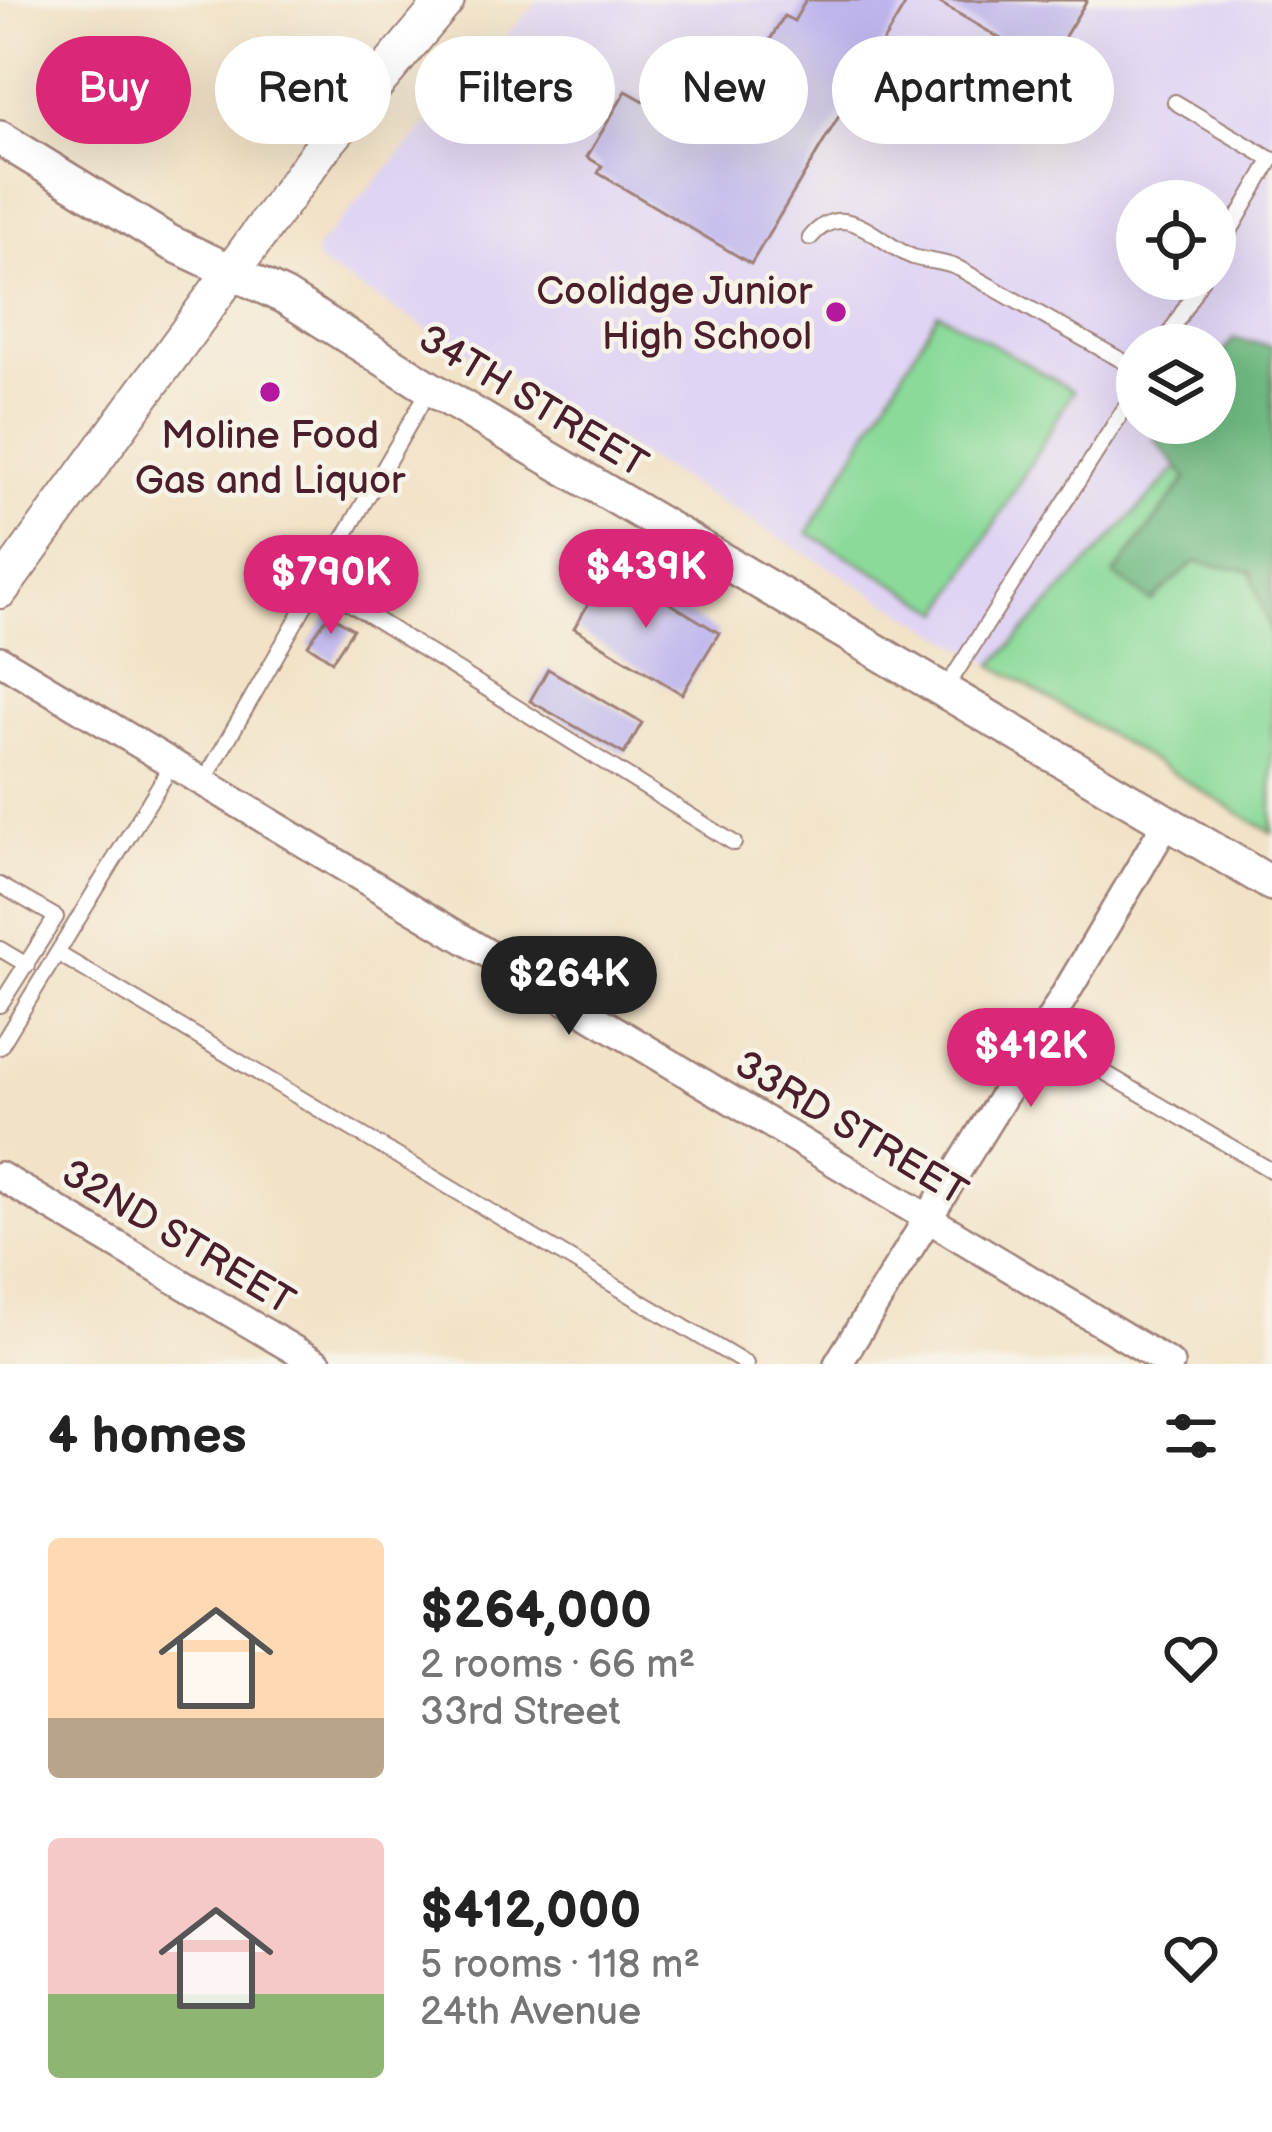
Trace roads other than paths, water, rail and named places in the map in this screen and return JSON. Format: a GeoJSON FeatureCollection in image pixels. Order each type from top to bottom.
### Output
{"type":"FeatureCollection","features":[{"type":"Feature","properties":{"kind":"main road"},"geometry":{"type":"LineString","coordinates":[[0,590],[321,149],[446,0]]}},
{"type":"Feature","properties":{"kind":"street","name":"34TH STREET"},"geometry":{"type":"LineString","coordinates":[[4,149],[169,242],[285,298],[1272,884]]}},
{"type":"Feature","properties":{"kind":"street","name":"33RD STREET"},"geometry":{"type":"LineString","coordinates":[[0,660],[1170,1364]]}},
{"type":"Feature","properties":{"kind":"street"},"geometry":{"type":"LineString","coordinates":[[838,1364],[1167,822]]}},
{"type":"Feature","properties":{"kind":"street","name":"32ND STREET"},"geometry":{"type":"LineString","coordinates":[[0,1176],[318,1364]]}},
{"type":"Feature","properties":{"kind":"lane"},"geometry":{"type":"LineString","coordinates":[[1175,102],[1272,160],[1236,221]]}},
{"type":"Feature","properties":{"kind":"lane"},"geometry":{"type":"LineString","coordinates":[[810,238],[830,223],[860,224],[904,253],[960,269],[1116,357]]}},
{"type":"Feature","properties":{"kind":"lane"},"geometry":{"type":"LineString","coordinates":[[204,781],[430,388]]}},
{"type":"Feature","properties":{"kind":"lane"},"geometry":{"type":"LineString","coordinates":[[944,691],[1116,422]]}},
{"type":"Feature","properties":{"kind":"lane"},"geometry":{"type":"LineString","coordinates":[[319,584],[734,843]]}},
{"type":"Feature","properties":{"kind":"lane"},"geometry":{"type":"LineString","coordinates":[[0,1047],[173,763]]}},
{"type":"Feature","properties":{"kind":"lane"},"geometry":{"type":"LineString","coordinates":[[0,885],[56,917],[0,1005]]}},
{"type":"Feature","properties":{"kind":"lane"},"geometry":{"type":"LineString","coordinates":[[0,949],[27,965]]}},
{"type":"Feature","properties":{"kind":"lane"},"geometry":{"type":"LineString","coordinates":[[57,953],[746,1364]]}},
{"type":"Feature","properties":{"kind":"lane"},"geometry":{"type":"LineString","coordinates":[[1041,1035],[1272,1171]]}},
{"type":"Feature","properties":{"kind":"place","name":"Coolidge Junior High School"},"geometry":{"type":"Point","coordinates":[836,312]}},
{"type":"Feature","properties":{"kind":"place","name":"Moline Food Gas and Liquor"},"geometry":{"type":"Point","coordinates":[270,392]}}]}
